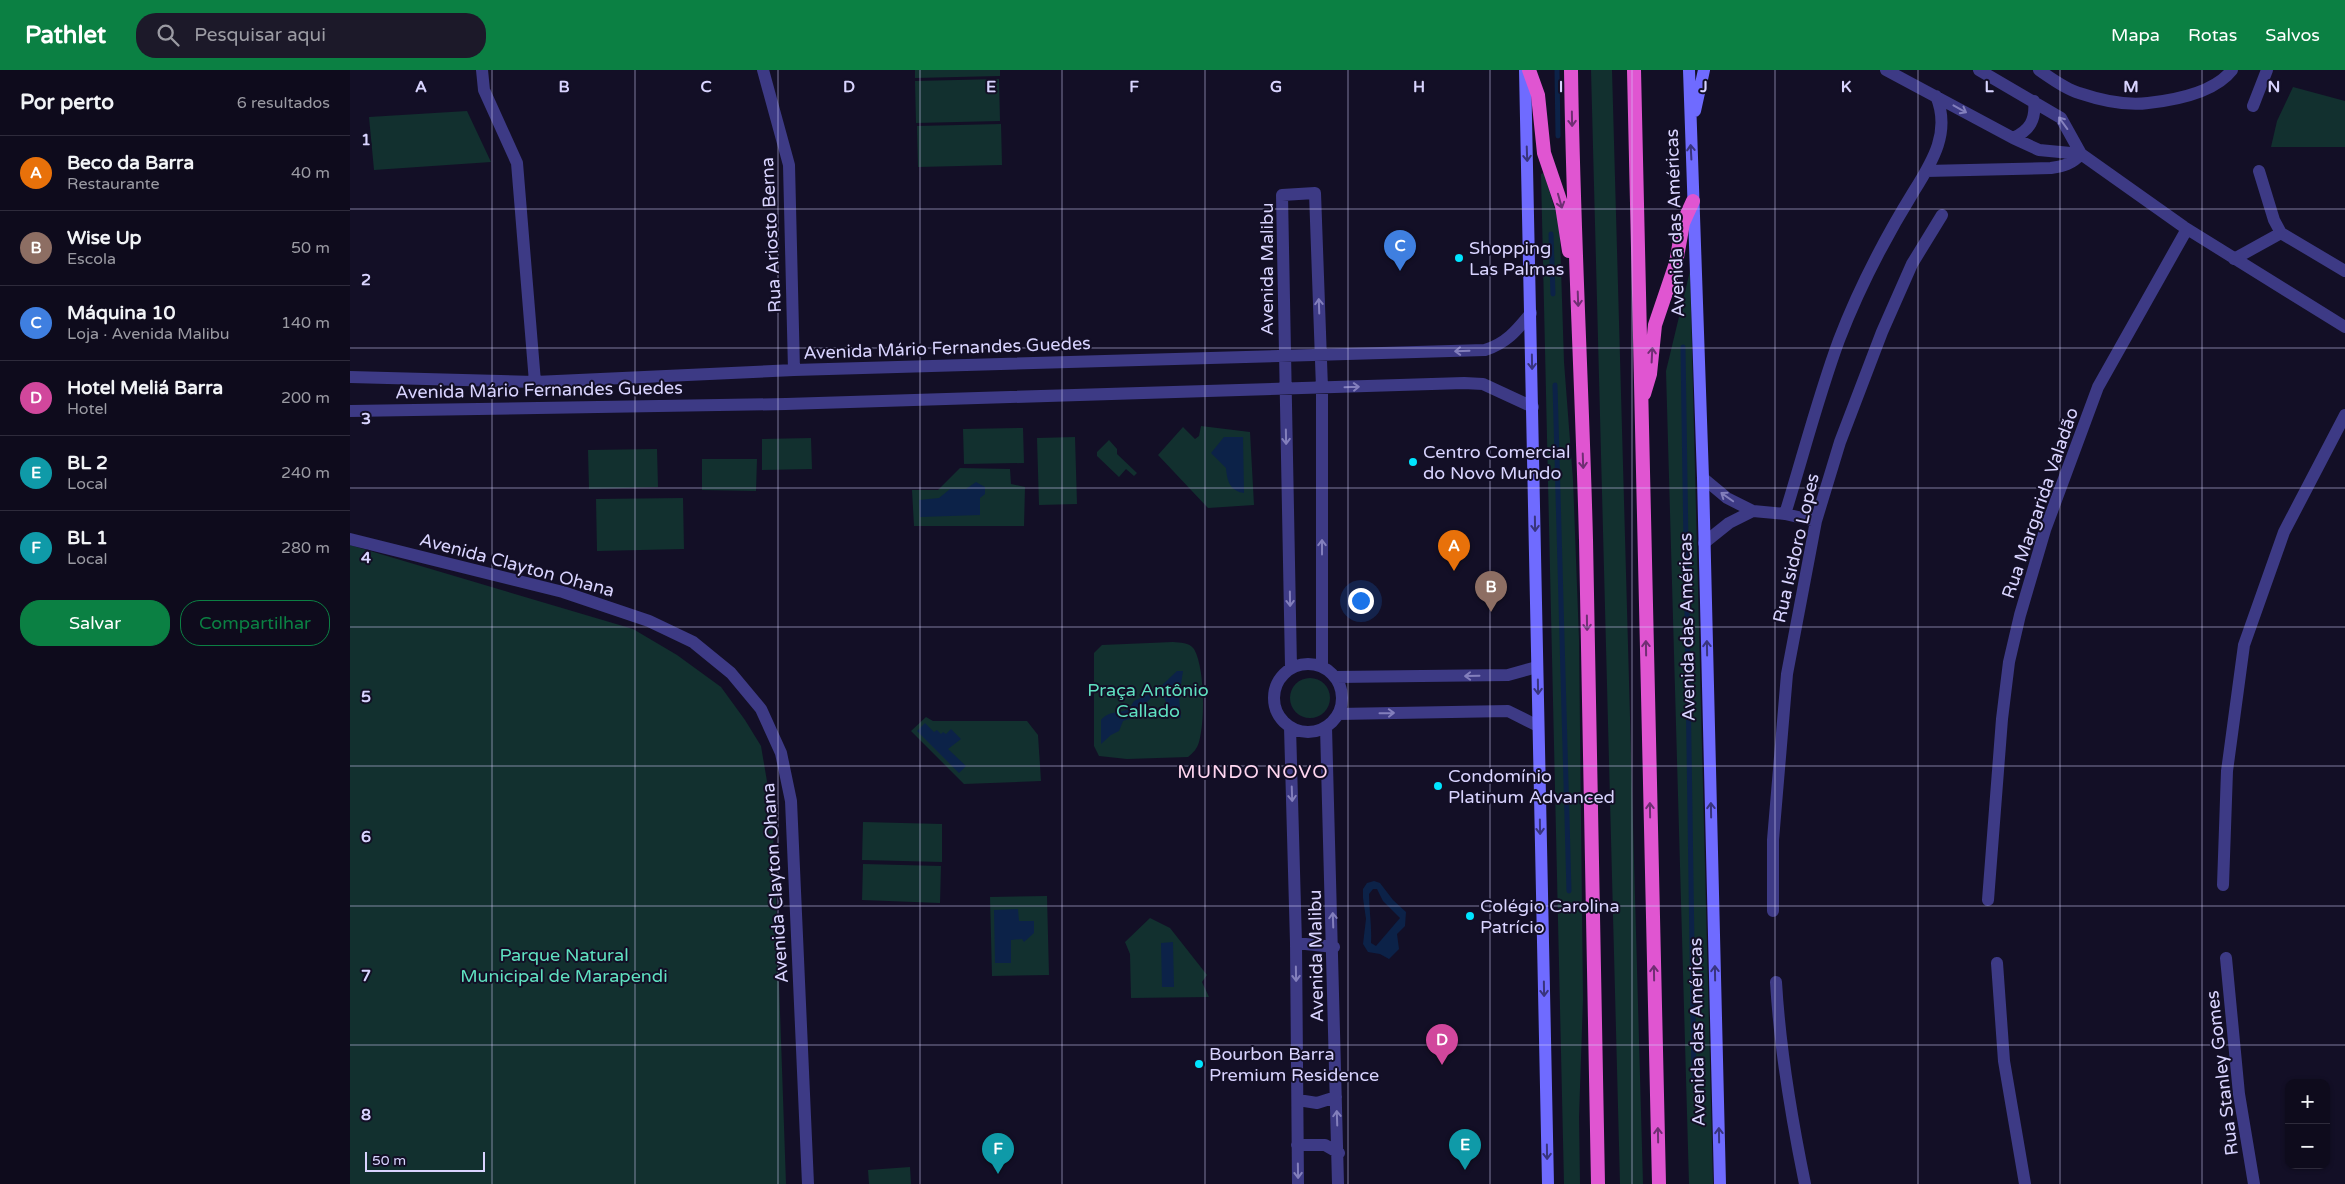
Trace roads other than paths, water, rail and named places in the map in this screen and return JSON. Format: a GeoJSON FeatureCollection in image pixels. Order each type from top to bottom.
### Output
{"type":"FeatureCollection","features":[{"type":"Feature","properties":{"kind":"highway"},"geometry":{"type":"LineString","coordinates":[[1529,70],[1538,95],[1544,153],[1562,206],[1570,257],[1577,274]]}},
{"type":"Feature","properties":{"kind":"highway"},"geometry":{"type":"LineString","coordinates":[[1571,70],[1572,181],[1586,543],[1593,1017],[1598,1184]]}},
{"type":"Feature","properties":{"kind":"highway","name":"Avenida das Américas"},"geometry":{"type":"LineString","coordinates":[[1634,70],[1659,1184]]}},
{"type":"Feature","properties":{"kind":"highway"},"geometry":{"type":"LineString","coordinates":[[1640,402],[1650,374],[1655,325],[1676,263],[1683,223],[1693,201]]}},
{"type":"Feature","properties":{"kind":"main road"},"geometry":{"type":"LineString","coordinates":[[1524,70],[1531,313],[1548,1184]]}},
{"type":"Feature","properties":{"kind":"main road","name":"Avenida das Américas"},"geometry":{"type":"LineString","coordinates":[[1689,70],[1703,478],[1720,1184]]}},
{"type":"Feature","properties":{"kind":"main road"},"geometry":{"type":"LineString","coordinates":[[1690,133],[1704,70]]}},
{"type":"Feature","properties":{"kind":"street"},"geometry":{"type":"LineString","coordinates":[[482,70],[484,90],[517,163],[535,382]]}},
{"type":"Feature","properties":{"kind":"street","name":"Rua Ariosto Berna"},"geometry":{"type":"LineString","coordinates":[[763,70],[789,166],[794,370]]}},
{"type":"Feature","properties":{"kind":"street"},"geometry":{"type":"LineString","coordinates":[[1886,70],[2039,150],[2081,154]]}},
{"type":"Feature","properties":{"kind":"street"},"geometry":{"type":"LineString","coordinates":[[1979,70],[2061,118],[2081,154],[2187,229],[2345,327]]}},
{"type":"Feature","properties":{"kind":"street"},"geometry":{"type":"LineString","coordinates":[[2039,70],[2076,93],[2107,101],[2147,104],[2195,93],[2226,79],[2232,70]]}},
{"type":"Feature","properties":{"kind":"street"},"geometry":{"type":"LineString","coordinates":[[2253,106],[2267,70]]}},
{"type":"Feature","properties":{"kind":"street","name":"Rua Isidoro Lopes"},"geometry":{"type":"LineString","coordinates":[[1786,514],[1840,340],[1885,237],[1926,171],[1942,134],[1942,110],[1936,96]]}},
{"type":"Feature","properties":{"kind":"street"},"geometry":{"type":"LineString","coordinates":[[2013,138],[2023,133],[2032,124],[2035,113],[2034,101]]}},
{"type":"Feature","properties":{"kind":"street"},"geometry":{"type":"LineString","coordinates":[[1926,171],[2051,168],[2065,166],[2075,161],[2081,154]]}},
{"type":"Feature","properties":{"kind":"street"},"geometry":{"type":"LineString","coordinates":[[2259,171],[2274,220],[2281,233],[2345,271]]}},
{"type":"Feature","properties":{"kind":"street","name":"Avenida Malibu"},"geometry":{"type":"LineString","coordinates":[[1291,667],[1282,195],[1315,193],[1322,388],[1322,666]]}},
{"type":"Feature","properties":{"kind":"street","name":"Rua Isidoro Lopes"},"geometry":{"type":"LineString","coordinates":[[1773,910],[1774,840],[1787,674],[1816,521],[1840,442],[1882,332],[1912,264],[1942,215]]}},
{"type":"Feature","properties":{"kind":"street","name":"Rua Margarida Valadão"},"geometry":{"type":"LineString","coordinates":[[1988,900],[2002,719],[2009,662],[2020,615],[2045,530],[2098,387],[2187,229]]}},
{"type":"Feature","properties":{"kind":"street"},"geometry":{"type":"LineString","coordinates":[[2234,259],[2281,233]]}},
{"type":"Feature","properties":{"kind":"street","name":"Avenida Mário Fernandes Guedes"},"geometry":{"type":"LineString","coordinates":[[350,377],[535,382],[794,370],[1485,350],[1499,346],[1512,337],[1531,313]]}},
{"type":"Feature","properties":{"kind":"street","name":"Avenida Mário Fernandes Guedes"},"geometry":{"type":"LineString","coordinates":[[350,410],[776,404],[1285,388],[1483,384],[1532,406]]}},
{"type":"Feature","properties":{"kind":"street"},"geometry":{"type":"LineString","coordinates":[[2223,885],[2226,771],[2244,645],[2284,532],[2345,415]]}},
{"type":"Feature","properties":{"kind":"street"},"geometry":{"type":"LineString","coordinates":[[1703,478],[1727,498],[1753,511],[1786,514],[1816,521]]}},
{"type":"Feature","properties":{"kind":"street"},"geometry":{"type":"LineString","coordinates":[[1704,544],[1729,523],[1753,511]]}},
{"type":"Feature","properties":{"kind":"street","name":"Avenida Clayton Ohana"},"geometry":{"type":"LineString","coordinates":[[350,539],[563,592],[649,622],[693,642],[731,673],[761,709],[781,753],[791,801],[808,1184]]}},
{"type":"Feature","properties":{"kind":"street"},"geometry":{"type":"LineString","coordinates":[[1306,663],[1322,666],[1336,677],[1342,696],[1338,714],[1326,727],[1312,732],[1290,727],[1277,713],[1273,699],[1279,678],[1291,667],[1306,663]]}},
{"type":"Feature","properties":{"kind":"street"},"geometry":{"type":"LineString","coordinates":[[1336,677],[1508,675],[1537,667]]}},
{"type":"Feature","properties":{"kind":"street"},"geometry":{"type":"LineString","coordinates":[[1338,714],[1508,711],[1538,726]]}},
{"type":"Feature","properties":{"kind":"street","name":"Avenida Malibu"},"geometry":{"type":"LineString","coordinates":[[1290,727],[1296,943],[1298,1184]]}},
{"type":"Feature","properties":{"kind":"street","name":"Avenida Malibu"},"geometry":{"type":"LineString","coordinates":[[1326,727],[1334,947],[1338,1184]]}},
{"type":"Feature","properties":{"kind":"street"},"geometry":{"type":"LineString","coordinates":[[1296,943],[1334,947]]}},
{"type":"Feature","properties":{"kind":"street","name":"Rua Stanley Gomes"},"geometry":{"type":"LineString","coordinates":[[2226,958],[2239,1094],[2254,1184]]}},
{"type":"Feature","properties":{"kind":"street"},"geometry":{"type":"LineString","coordinates":[[1997,963],[2004,1061],[2025,1184]]}},
{"type":"Feature","properties":{"kind":"street"},"geometry":{"type":"LineString","coordinates":[[1776,982],[1779,1041],[1788,1104],[1805,1184]]}},
{"type":"Feature","properties":{"kind":"street"},"geometry":{"type":"LineString","coordinates":[[1298,1100],[1317,1103],[1336,1097]]}},
{"type":"Feature","properties":{"kind":"street"},"geometry":{"type":"LineString","coordinates":[[1297,1145],[1324,1145],[1338,1153]]}},
{"type":"Feature","properties":{"kind":"water"},"geometry":{"type":"Polygon","coordinates":[[[1224,437],[1243,437],[1244,493],[1232,488],[1228,481],[1226,468],[1211,453],[1224,437]]]}},
{"type":"Feature","properties":{"kind":"water"},"geometry":{"type":"Polygon","coordinates":[[[976,482],[985,487],[985,494],[980,498],[980,515],[920,517],[919,500],[939,498],[950,489],[966,489],[976,482]]]}},
{"type":"Feature","properties":{"kind":"water"},"geometry":{"type":"Polygon","coordinates":[[[1177,671],[1183,671],[1179,698],[1181,718],[1171,714],[1164,697],[1154,697],[1148,701],[1139,715],[1123,721],[1119,731],[1101,744],[1101,720],[1104,717],[1111,713],[1129,709],[1134,701],[1157,690],[1177,671]]]}},
{"type":"Feature","properties":{"kind":"water"},"geometry":{"type":"Polygon","coordinates":[[[925,723],[934,732],[937,730],[941,734],[943,732],[946,734],[951,729],[961,739],[948,749],[966,766],[959,773],[917,731],[925,723]]]}},
{"type":"Feature","properties":{"kind":"water"},"geometry":{"type":"Polygon","coordinates":[[[1374,881],[1380,883],[1393,900],[1406,912],[1405,926],[1397,934],[1399,949],[1389,959],[1380,954],[1368,952],[1363,944],[1366,919],[1363,889],[1367,883],[1374,881]],[[1373,889],[1369,894],[1371,943],[1376,946],[1400,918],[1383,901],[1377,889],[1373,889]]]}},
{"type":"Feature","properties":{"kind":"water"},"geometry":{"type":"Polygon","coordinates":[[[1018,909],[1019,921],[1034,921],[1034,933],[1024,942],[1022,939],[1011,940],[1011,963],[995,963],[994,910],[1018,909]]]}},
{"type":"Feature","properties":{"kind":"water"},"geometry":{"type":"Polygon","coordinates":[[[1173,942],[1174,987],[1162,987],[1161,943],[1173,942]]]}},
{"type":"Feature","properties":{"kind":"waterway"},"geometry":{"type":"LineString","coordinates":[[1557,70],[1558,136]]}},
{"type":"Feature","properties":{"kind":"waterway"},"geometry":{"type":"LineString","coordinates":[[1551,234],[1553,294]]}},
{"type":"Feature","properties":{"kind":"waterway"},"geometry":{"type":"LineString","coordinates":[[1683,347],[1694,1080]]}},
{"type":"Feature","properties":{"kind":"waterway"},"geometry":{"type":"LineString","coordinates":[[1555,385],[1569,891]]}},
{"type":"Feature","properties":{"kind":"place","name":"Shopping Las Palmas"},"geometry":{"type":"Point","coordinates":[1459,258]}},
{"type":"Feature","properties":{"kind":"place","name":"Máquina 10"},"geometry":{"type":"Point","coordinates":[1400,271]}},
{"type":"Feature","properties":{"kind":"place","name":"Centro Comercial do Novo Mundo"},"geometry":{"type":"Point","coordinates":[1413,462]}},
{"type":"Feature","properties":{"kind":"place","name":"Beco da Barra"},"geometry":{"type":"Point","coordinates":[1454,571]}},
{"type":"Feature","properties":{"kind":"place","name":"Wise Up"},"geometry":{"type":"Point","coordinates":[1491,612]}},
{"type":"Feature","properties":{"kind":"place","name":"Condomínio Platinum Advanced"},"geometry":{"type":"Point","coordinates":[1438,786]}},
{"type":"Feature","properties":{"kind":"place","name":"Colégio Carolina Patrício"},"geometry":{"type":"Point","coordinates":[1470,916]}},
{"type":"Feature","properties":{"kind":"place","name":"Bourbon Barra Premium Residence"},"geometry":{"type":"Point","coordinates":[1199,1064]}},
{"type":"Feature","properties":{"kind":"place","name":"Hotel Meliá Barra"},"geometry":{"type":"Point","coordinates":[1442,1065]}},
{"type":"Feature","properties":{"kind":"place","name":"BL 2"},"geometry":{"type":"Point","coordinates":[1465,1170]}},
{"type":"Feature","properties":{"kind":"place","name":"BL 1"},"geometry":{"type":"Point","coordinates":[998,1174]}},
{"type":"Feature","properties":{"kind":"district","name":"MUNDO NOVO"},"geometry":{"type":"Point","coordinates":[1253,771]}},
{"type":"Feature","properties":{"kind":"park label","name":"Praça Antônio Callado"},"geometry":{"type":"Point","coordinates":[1148,700]}},
{"type":"Feature","properties":{"kind":"park label","name":"Parque Natural Municipal de Marapendi"},"geometry":{"type":"Point","coordinates":[564,965]}}]}
